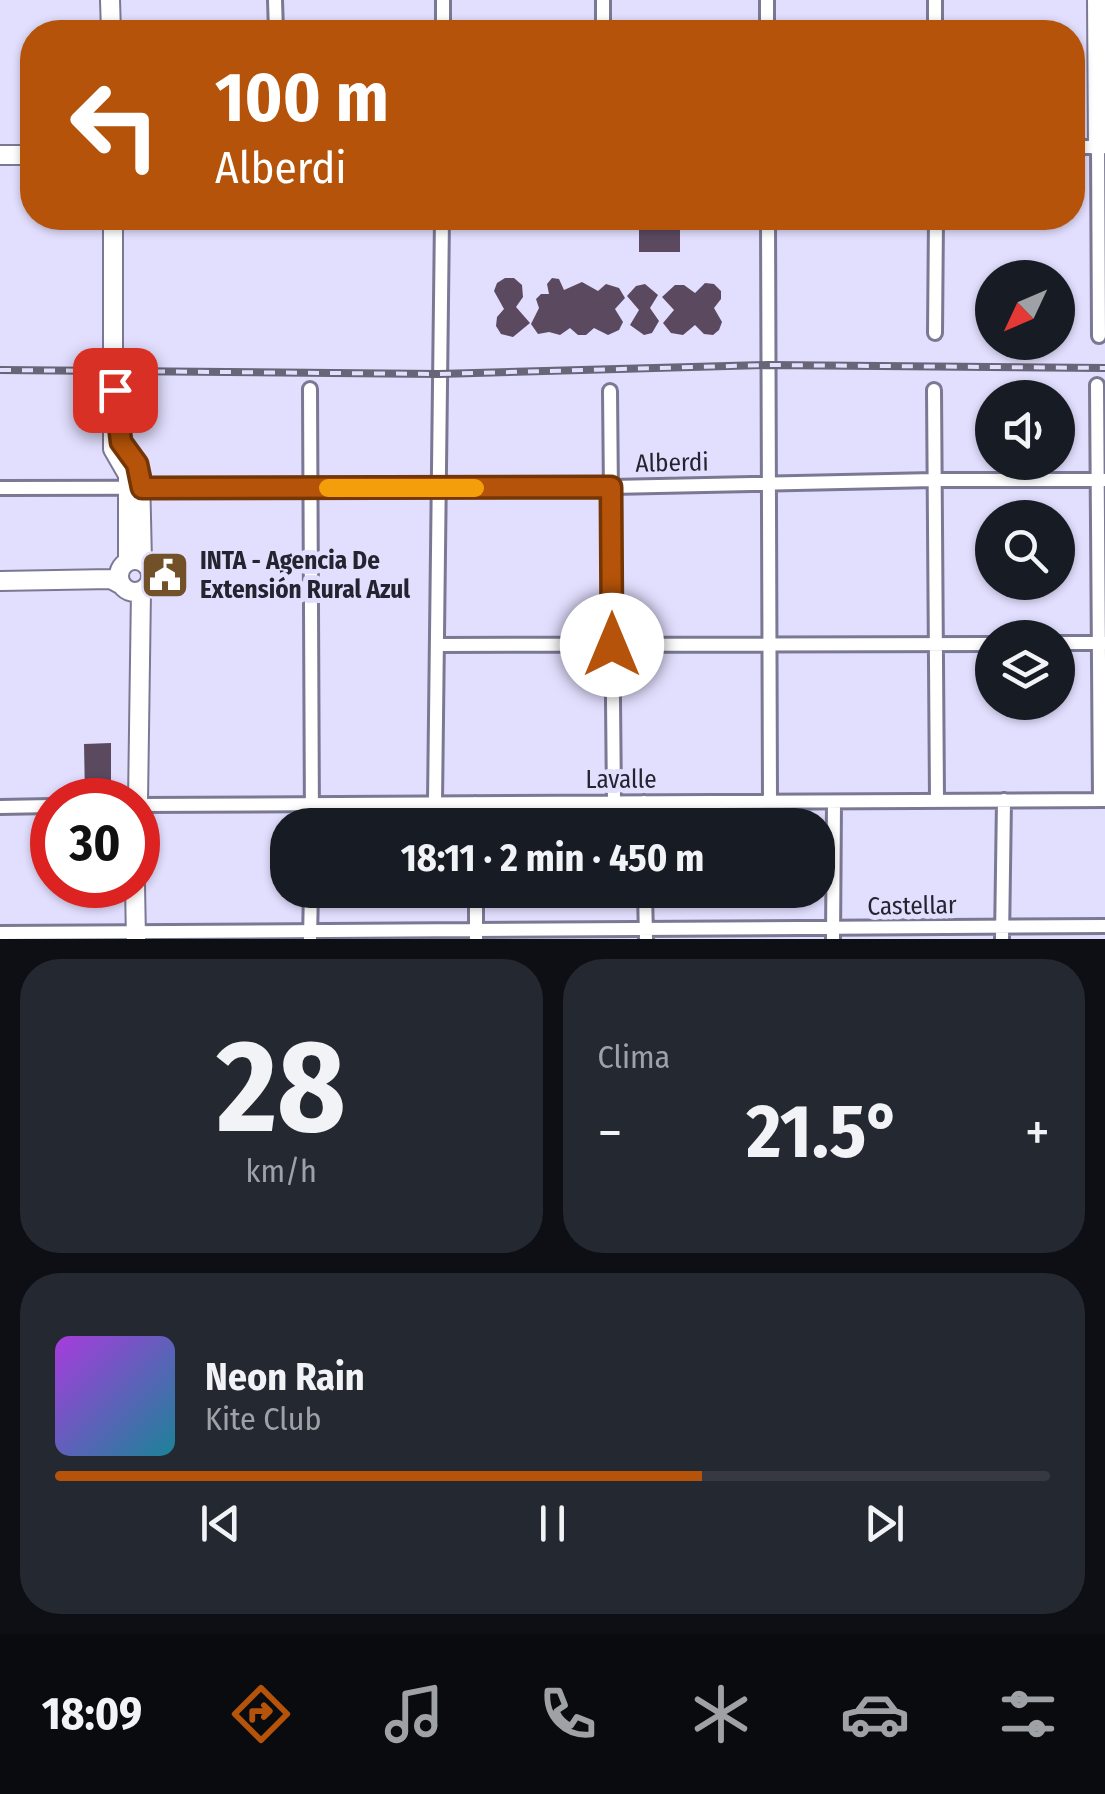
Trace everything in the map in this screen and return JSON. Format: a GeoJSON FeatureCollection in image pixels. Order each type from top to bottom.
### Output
{"type":"FeatureCollection","features":[{"type":"Feature","properties":{"kind":"main road"},"geometry":{"type":"LineString","coordinates":[[1097,0],[1101,147]]}},
{"type":"Feature","properties":{"kind":"main road"},"geometry":{"type":"LineString","coordinates":[[113,230],[113,449],[136,488],[131,576],[135,778]]}},
{"type":"Feature","properties":{"kind":"main road"},"geometry":{"type":"LineString","coordinates":[[0,573],[131,576]]}},
{"type":"Feature","properties":{"kind":"main road"},"geometry":{"type":"LineString","coordinates":[[0,581],[111,580],[131,576]]}},
{"type":"Feature","properties":{"kind":"main road"},"geometry":{"type":"LineString","coordinates":[[136,908],[136,935]]}},
{"type":"Feature","properties":{"kind":"street"},"geometry":{"type":"LineString","coordinates":[[1099,336],[1101,147]]}},
{"type":"Feature","properties":{"kind":"street"},"geometry":{"type":"LineString","coordinates":[[434,802],[442,230]]}},
{"type":"Feature","properties":{"kind":"street"},"geometry":{"type":"LineString","coordinates":[[768,230],[770,801]]}},
{"type":"Feature","properties":{"kind":"street"},"geometry":{"type":"LineString","coordinates":[[935,333],[936,230]]}},
{"type":"Feature","properties":{"kind":"street"},"geometry":{"type":"LineString","coordinates":[[1098,384],[1103,800]]}},
{"type":"Feature","properties":{"kind":"street"},"geometry":{"type":"LineString","coordinates":[[310,389],[312,808]]}},
{"type":"Feature","properties":{"kind":"street"},"geometry":{"type":"LineString","coordinates":[[934,390],[936,799]]}},
{"type":"Feature","properties":{"kind":"street"},"geometry":{"type":"LineString","coordinates":[[610,391],[614,802]]}},
{"type":"Feature","properties":{"kind":"street","name":"Alberdi"},"geometry":{"type":"LineString","coordinates":[[0,488],[611,487],[1101,480]]}},
{"type":"Feature","properties":{"kind":"street"},"geometry":{"type":"LineString","coordinates":[[1075,643],[1102,642]]}},
{"type":"Feature","properties":{"kind":"street"},"geometry":{"type":"LineString","coordinates":[[437,645],[975,644]]}},
{"type":"Feature","properties":{"kind":"street"},"geometry":{"type":"LineString","coordinates":[[1002,933],[1004,800]]}},
{"type":"Feature","properties":{"kind":"street","name":"Lavalle"},"geometry":{"type":"LineString","coordinates":[[160,802],[1103,800]]}},
{"type":"Feature","properties":{"kind":"street"},"geometry":{"type":"LineString","coordinates":[[644,802],[644,808]]}},
{"type":"Feature","properties":{"kind":"street"},"geometry":{"type":"LineString","coordinates":[[833,934],[834,802]]}},
{"type":"Feature","properties":{"kind":"street"},"geometry":{"type":"LineString","coordinates":[[475,803],[475,808]]}},
{"type":"Feature","properties":{"kind":"street"},"geometry":{"type":"LineString","coordinates":[[0,807],[30,806]]}},
{"type":"Feature","properties":{"kind":"street"},"geometry":{"type":"LineString","coordinates":[[310,934],[311,908]]}},
{"type":"Feature","properties":{"kind":"street"},"geometry":{"type":"LineString","coordinates":[[476,908],[476,934]]}},
{"type":"Feature","properties":{"kind":"street"},"geometry":{"type":"LineString","coordinates":[[645,908],[646,934]]}},
{"type":"Feature","properties":{"kind":"street","name":"Castellar"},"geometry":{"type":"LineString","coordinates":[[0,933],[1002,933],[1105,926]]}},
{"type":"Feature","properties":{"kind":"building"},"geometry":{"type":"Polygon","coordinates":[[[639,230],[680,230],[680,252],[639,252],[639,230]]]}},
{"type":"Feature","properties":{"kind":"building"},"geometry":{"type":"Polygon","coordinates":[[[505,278],[514,278],[522,285],[523,297],[516,307],[530,323],[513,337],[501,334],[496,326],[504,309],[494,291],[505,278]]]}},
{"type":"Feature","properties":{"kind":"building"},"geometry":{"type":"Polygon","coordinates":[[[552,278],[559,279],[564,290],[582,282],[598,291],[606,284],[619,288],[625,298],[615,309],[623,322],[619,330],[608,335],[594,328],[586,335],[578,335],[570,328],[560,335],[538,334],[531,324],[539,308],[536,299],[549,294],[547,284],[552,278]]]}},
{"type":"Feature","properties":{"kind":"building"},"geometry":{"type":"Polygon","coordinates":[[[705,283],[714,284],[721,291],[721,299],[714,308],[722,322],[719,330],[713,335],[704,334],[695,325],[683,335],[671,333],[663,323],[674,310],[662,297],[675,285],[684,285],[695,293],[705,283]]]}},
{"type":"Feature","properties":{"kind":"building"},"geometry":{"type":"Polygon","coordinates":[[[645,284],[658,295],[650,308],[659,321],[652,333],[644,335],[630,325],[639,310],[627,296],[636,286],[645,284]]]}},
{"type":"Feature","properties":{"kind":"building"},"geometry":{"type":"Polygon","coordinates":[[[111,743],[111,778],[85,778],[84,744],[111,743]]]}},
{"type":"Feature","properties":{"kind":"railway"},"geometry":{"type":"LineString","coordinates":[[0,370],[439,374],[768,365],[1105,368]]}},
{"type":"Feature","properties":{"kind":"slow traffic"},"geometry":{"type":"LineString","coordinates":[[328,488],[475,488]]}},
{"type":"Feature","properties":{"kind":"place","name":"INTA - Agencia De Extensión Rural Azul"},"geometry":{"type":"Point","coordinates":[165,575]}},
{"type":"Feature","properties":{"kind":"route"},"geometry":{"type":"LineString","coordinates":[[115,390],[121,442],[137,464],[142,488],[611,487],[612,645]]}}]}
